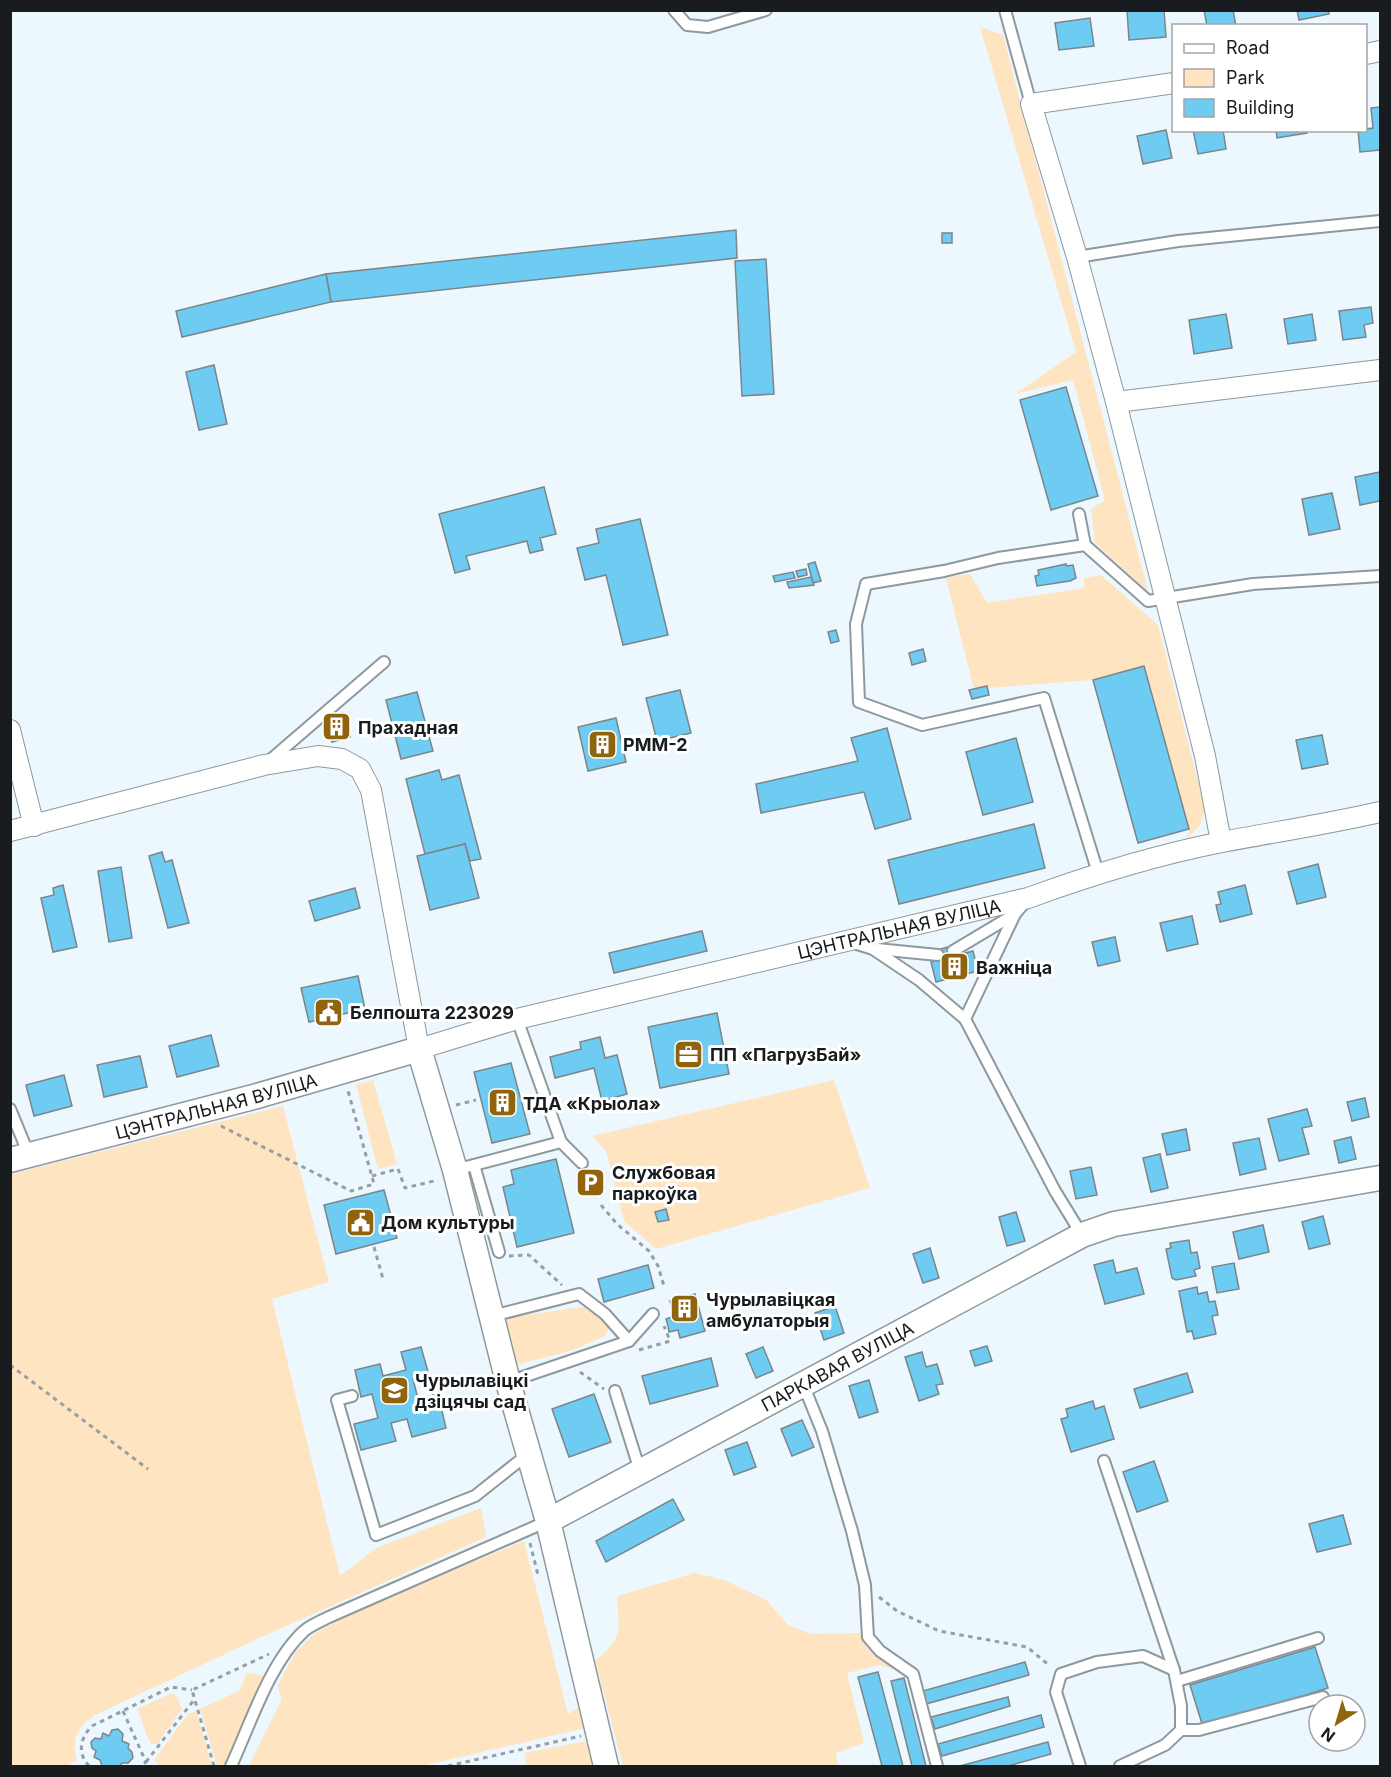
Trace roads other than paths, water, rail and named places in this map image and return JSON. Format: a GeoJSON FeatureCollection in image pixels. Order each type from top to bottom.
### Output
{"type":"FeatureCollection","features":[{"type":"Feature","properties":{"kind":"street"},"geometry":{"type":"LineString","coordinates":[[1172,83],[1030,104],[1077,257],[1116,402],[1205,756],[1221,842]]}},
{"type":"Feature","properties":{"kind":"street"},"geometry":{"type":"LineString","coordinates":[[1116,402],[1380,370]]}},
{"type":"Feature","properties":{"kind":"street"},"geometry":{"type":"LineString","coordinates":[[10,730],[34,826]]}},
{"type":"Feature","properties":{"kind":"street"},"geometry":{"type":"LineString","coordinates":[[10,831],[264,765],[318,756],[342,759],[360,769],[371,790],[419,1049],[458,1171],[508,1382],[548,1521],[606,1767]]}},
{"type":"Feature","properties":{"kind":"street","name":"ЦЭНТРАЛЬНАЯ ВУЛІЦА"},"geometry":{"type":"LineString","coordinates":[[20,1157],[342,1072],[517,1019],[1028,898],[1098,873],[1221,842],[1317,826],[1380,812]]}},
{"type":"Feature","properties":{"kind":"street","name":"ПАРКАВАЯ ВУЛІЦА"},"geometry":{"type":"LineString","coordinates":[[548,1521],[1082,1235],[1114,1224],[1380,1178]]}},
{"type":"Feature","properties":{"kind":"lane"},"geometry":{"type":"LineString","coordinates":[[674,10],[687,25],[708,27],[766,10]]}},
{"type":"Feature","properties":{"kind":"lane"},"geometry":{"type":"LineString","coordinates":[[1006,10],[1030,104]]}},
{"type":"Feature","properties":{"kind":"lane"},"geometry":{"type":"LineString","coordinates":[[1077,257],[1179,240],[1380,221]]}},
{"type":"Feature","properties":{"kind":"lane"},"geometry":{"type":"LineString","coordinates":[[1078,514],[1085,545],[1148,601],[1254,584],[1380,576]]}},
{"type":"Feature","properties":{"kind":"lane"},"geometry":{"type":"LineString","coordinates":[[1085,545],[998,558],[944,571],[866,584],[856,624],[858,680],[859,702],[922,725],[1044,698],[1098,873]]}},
{"type":"Feature","properties":{"kind":"lane"},"geometry":{"type":"LineString","coordinates":[[264,765],[384,662]]}},
{"type":"Feature","properties":{"kind":"lane"},"geometry":{"type":"LineString","coordinates":[[965,1019],[1015,914],[1028,898]]}},
{"type":"Feature","properties":{"kind":"lane"},"geometry":{"type":"LineString","coordinates":[[953,951],[1015,914]]}},
{"type":"Feature","properties":{"kind":"lane"},"geometry":{"type":"LineString","coordinates":[[848,941],[873,949],[938,955]]}},
{"type":"Feature","properties":{"kind":"lane"},"geometry":{"type":"LineString","coordinates":[[873,949],[919,980],[965,1019],[1055,1191],[1082,1235]]}},
{"type":"Feature","properties":{"kind":"lane"},"geometry":{"type":"LineString","coordinates":[[517,1019],[561,1142],[582,1163]]}},
{"type":"Feature","properties":{"kind":"lane"},"geometry":{"type":"LineString","coordinates":[[10,1109],[20,1157]]}},
{"type":"Feature","properties":{"kind":"lane"},"geometry":{"type":"LineString","coordinates":[[499,1252],[458,1171],[561,1142]]}},
{"type":"Feature","properties":{"kind":"lane"},"geometry":{"type":"LineString","coordinates":[[492,1316],[579,1294],[605,1314],[629,1341]]}},
{"type":"Feature","properties":{"kind":"lane"},"geometry":{"type":"LineString","coordinates":[[508,1382],[629,1341],[653,1314]]}},
{"type":"Feature","properties":{"kind":"lane"},"geometry":{"type":"LineString","coordinates":[[802,1384],[822,1431],[852,1531],[865,1585],[868,1637],[880,1651],[913,1674],[937,1767]]}},
{"type":"Feature","properties":{"kind":"lane"},"geometry":{"type":"LineString","coordinates":[[610,1390],[639,1471]]}},
{"type":"Feature","properties":{"kind":"lane"},"geometry":{"type":"LineString","coordinates":[[352,1396],[337,1400],[376,1535],[475,1496],[528,1454]]}},
{"type":"Feature","properties":{"kind":"lane"},"geometry":{"type":"LineString","coordinates":[[1104,1461],[1175,1676],[1181,1706],[1181,1730]]}},
{"type":"Feature","properties":{"kind":"lane"},"geometry":{"type":"LineString","coordinates":[[231,1767],[271,1679],[295,1641],[305,1630],[329,1617],[548,1521]]}},
{"type":"Feature","properties":{"kind":"lane"},"geometry":{"type":"LineString","coordinates":[[1080,1767],[1056,1692],[1061,1674],[1097,1662],[1143,1656],[1175,1676],[1318,1638]]}},
{"type":"Feature","properties":{"kind":"lane"},"geometry":{"type":"LineString","coordinates":[[1120,1767],[1165,1745],[1181,1730],[1199,1730],[1307,1701]]}},
{"type":"Feature","properties":{"kind":"place","name":"Прахадная"},"geometry":{"type":"Point","coordinates":[337,727]}},
{"type":"Feature","properties":{"kind":"place","name":"РММ-2"},"geometry":{"type":"Point","coordinates":[602,744]}},
{"type":"Feature","properties":{"kind":"place","name":"Важніца"},"geometry":{"type":"Point","coordinates":[955,967]}},
{"type":"Feature","properties":{"kind":"place","name":"Белпошта 223029"},"geometry":{"type":"Point","coordinates":[329,1012]}},
{"type":"Feature","properties":{"kind":"place","name":"ПП «ПагрузБай»"},"geometry":{"type":"Point","coordinates":[689,1054]}},
{"type":"Feature","properties":{"kind":"place","name":"ТДА «Крыола»"},"geometry":{"type":"Point","coordinates":[502,1103]}},
{"type":"Feature","properties":{"kind":"place","name":"Службовая паркоўка"},"geometry":{"type":"Point","coordinates":[591,1182]}},
{"type":"Feature","properties":{"kind":"place","name":"Дом культуры"},"geometry":{"type":"Point","coordinates":[360,1222]}},
{"type":"Feature","properties":{"kind":"place","name":"Чурылавіцкая амбулаторыя"},"geometry":{"type":"Point","coordinates":[685,1309]}},
{"type":"Feature","properties":{"kind":"place","name":"Чурылавіцкі дзіцячы сад"},"geometry":{"type":"Point","coordinates":[394,1390]}}]}
